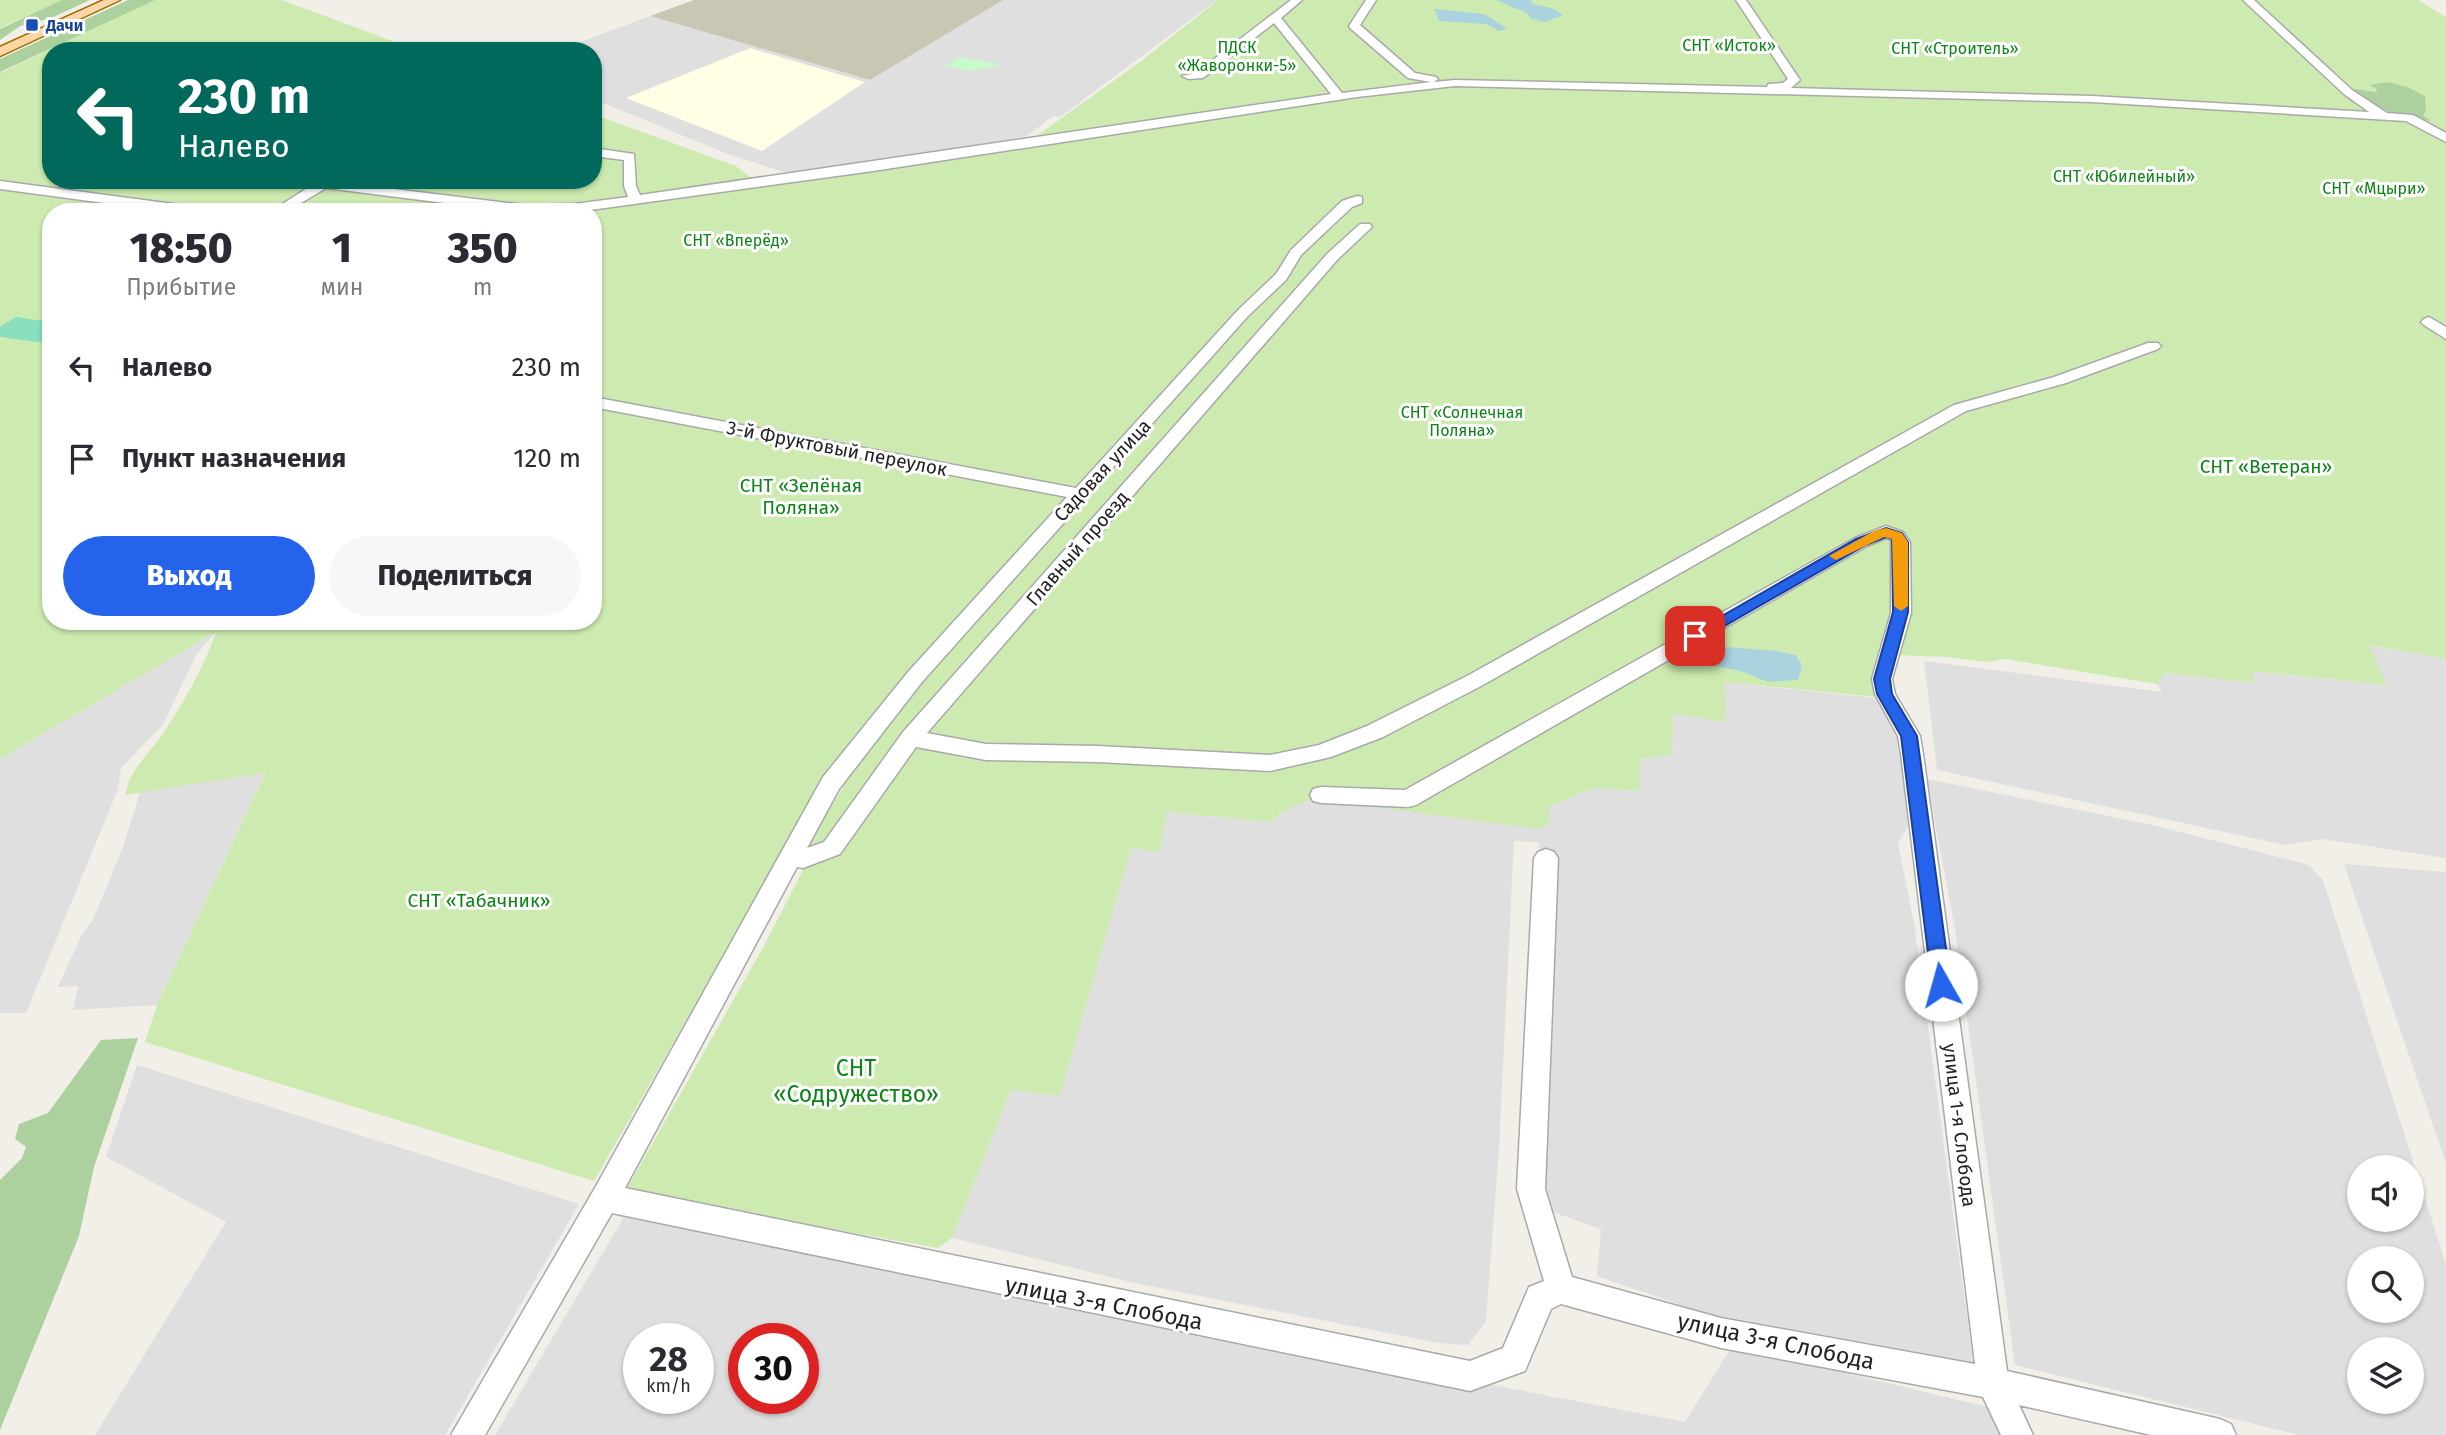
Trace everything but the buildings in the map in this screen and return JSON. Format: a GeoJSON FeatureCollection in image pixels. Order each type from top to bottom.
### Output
{"type":"FeatureCollection","features":[{"type":"Feature","properties":{"kind":"main road"},"geometry":{"type":"LineString","coordinates":[[0,49],[105,0]]}},
{"type":"Feature","properties":{"kind":"main road"},"geometry":{"type":"LineString","coordinates":[[0,49],[114,0]]}},
{"type":"Feature","properties":{"kind":"street"},"geometry":{"type":"LineString","coordinates":[[1188,76],[1199,76],[1297,0]]}},
{"type":"Feature","properties":{"kind":"street"},"geometry":{"type":"LineString","coordinates":[[1371,0],[1354,26],[1412,76],[1419,78],[1490,76],[1785,87],[1794,80],[1790,72],[1741,0]]}},
{"type":"Feature","properties":{"kind":"street"},"geometry":{"type":"LineString","coordinates":[[2249,0],[2348,92],[2385,117]]}},
{"type":"Feature","properties":{"kind":"street"},"geometry":{"type":"LineString","coordinates":[[1275,17],[1339,97]]}},
{"type":"Feature","properties":{"kind":"street"},"geometry":{"type":"LineString","coordinates":[[602,203],[887,165],[1413,86],[1475,82],[2097,99],[2414,119],[2446,138]]}},
{"type":"Feature","properties":{"kind":"street"},"geometry":{"type":"LineString","coordinates":[[602,153],[629,157],[630,186],[635,198]]}},
{"type":"Feature","properties":{"kind":"street"},"geometry":{"type":"LineString","coordinates":[[0,185],[136,203]]}},
{"type":"Feature","properties":{"kind":"street"},"geometry":{"type":"LineString","coordinates":[[291,203],[315,189]]}},
{"type":"Feature","properties":{"kind":"street"},"geometry":{"type":"LineString","coordinates":[[378,189],[481,203]]}},
{"type":"Feature","properties":{"kind":"street","name":"Садовая улица"},"geometry":{"type":"LineString","coordinates":[[467,1435],[605,1198],[678,1059],[831,783],[915,677],[1243,313],[1281,277],[1296,253],[1346,204],[1357,200]]}},
{"type":"Feature","properties":{"kind":"street","name":"Главный проезд"},"geometry":{"type":"LineString","coordinates":[[790,856],[803,859],[832,848],[911,738],[1324,267],[1365,226]]}},
{"type":"Feature","properties":{"kind":"street"},"geometry":{"type":"LineString","coordinates":[[2429,321],[2446,334]]}},
{"type":"Feature","properties":{"kind":"street"},"geometry":{"type":"LineString","coordinates":[[911,738],[986,752],[1098,754],[1270,763],[1289,761],[1343,744],[1449,694],[1960,408],[2060,380],[2153,346]]}},
{"type":"Feature","properties":{"kind":"street","name":"3-й Фруктовый переулок"},"geometry":{"type":"LineString","coordinates":[[602,404],[1081,494]]}},
{"type":"Feature","properties":{"kind":"street","name":"улица 1-я Слобода"},"geometry":{"type":"LineString","coordinates":[[1321,795],[1408,799],[1861,542],[1886,532],[1897,536],[1901,542],[1901,612],[1882,679],[1885,694],[1909,736],[1993,1383],[2017,1435]]}},
{"type":"Feature","properties":{"kind":"street"},"geometry":{"type":"LineString","coordinates":[[1546,858],[1531,1189],[1561,1289]]}},
{"type":"Feature","properties":{"kind":"street","name":"улица 3-я Слобода"},"geometry":{"type":"LineString","coordinates":[[605,1198],[1470,1377],[1514,1360],[1540,1298],[1561,1289],[1721,1333],[1993,1383],[2220,1435]]}},
{"type":"Feature","properties":{"kind":"shaded area"},"geometry":{"type":"Polygon","coordinates":[[[694,0],[1003,0],[870,80],[650,16],[694,0]]]}},
{"type":"Feature","properties":{"kind":"shaded area"},"geometry":{"type":"Polygon","coordinates":[[[1003,0],[1217,0],[1060,117],[1053,116],[1027,136],[975,148],[787,173],[728,154],[602,103],[602,42],[580,42],[650,16],[870,80],[1003,0]]]}},
{"type":"Feature","properties":{"kind":"shaded area"},"geometry":{"type":"Polygon","coordinates":[[[750,48],[865,82],[762,151],[626,98],[750,48]]]}},
{"type":"Feature","properties":{"kind":"shaded area"},"geometry":{"type":"Polygon","coordinates":[[[217,631],[198,652],[162,726],[121,768],[118,789],[26,1013],[0,1013],[0,759],[217,631]]]}},
{"type":"Feature","properties":{"kind":"shaded area"},"geometry":{"type":"Polygon","coordinates":[[[2368,645],[2446,659],[2446,858],[2322,839],[2285,845],[1937,770],[1924,661],[2162,692],[2157,684],[2166,673],[2254,683],[2251,671],[2386,685],[2368,645]]]}},
{"type":"Feature","properties":{"kind":"shaded area"},"geometry":{"type":"Polygon","coordinates":[[[1724,682],[1876,698],[1898,737],[1909,824],[1898,844],[1914,923],[1973,1362],[1704,1313],[1597,1276],[1601,1229],[1547,1210],[1539,842],[1514,841],[1499,1148],[1486,1321],[1468,1345],[1438,1343],[1134,1283],[952,1238],[1011,1090],[1060,1096],[1131,848],[1167,812],[1270,822],[1295,804],[1315,799],[1549,806],[1594,788],[1639,791],[1640,759],[1672,754],[1673,714],[1724,682]]]}},
{"type":"Feature","properties":{"kind":"shaded area"},"geometry":{"type":"Polygon","coordinates":[[[265,772],[157,1005],[73,1010],[78,986],[58,987],[82,934],[93,920],[123,847],[140,792],[265,772]]]}},
{"type":"Feature","properties":{"kind":"shaded area"},"geometry":{"type":"Polygon","coordinates":[[[1927,779],[2157,826],[2309,865],[2323,880],[2411,1155],[2347,1155],[2347,1232],[2424,1232],[2424,1195],[2446,1264],[2446,1435],[2299,1435],[2015,1365],[1955,929],[1927,779]]]}},
{"type":"Feature","properties":{"kind":"shaded area"},"geometry":{"type":"Polygon","coordinates":[[[2344,864],[2446,872],[2446,1164],[2344,864]]]}},
{"type":"Feature","properties":{"kind":"shaded area"},"geometry":{"type":"Polygon","coordinates":[[[137,1065],[579,1204],[445,1435],[95,1435],[226,1222],[106,1157],[137,1065]]]}},
{"type":"Feature","properties":{"kind":"shaded area"},"geometry":{"type":"Polygon","coordinates":[[[624,1217],[1685,1422],[1732,1346],[1988,1407],[2007,1435],[495,1435],[624,1217]]]}},
{"type":"Feature","properties":{"kind":"green space"},"geometry":{"type":"Polygon","coordinates":[[[0,0],[64,0],[0,28],[0,0]]]}},
{"type":"Feature","properties":{"kind":"green space"},"geometry":{"type":"Polygon","coordinates":[[[62,0],[90,0],[51,18],[20,26],[0,40],[0,29],[62,0]]]}},
{"type":"Feature","properties":{"kind":"green space"},"geometry":{"type":"Polygon","coordinates":[[[128,0],[155,0],[65,42],[42,42],[42,52],[0,72],[0,59],[128,0]]]}},
{"type":"Feature","properties":{"kind":"green space"},"geometry":{"type":"Polygon","coordinates":[[[153,0],[282,0],[395,42],[65,42],[153,0]]]}},
{"type":"Feature","properties":{"kind":"green space"},"geometry":{"type":"Polygon","coordinates":[[[1218,0],[2418,0],[2446,17],[2446,659],[2369,645],[2387,685],[2252,671],[2254,683],[2166,673],[2157,684],[2005,659],[1986,662],[1891,655],[1888,698],[1724,682],[1726,722],[1673,714],[1672,755],[1640,759],[1640,791],[1594,788],[1549,806],[1548,826],[1539,829],[1315,799],[1292,807],[1271,822],[1167,812],[1159,852],[1131,848],[1060,1096],[1011,1090],[952,1238],[938,1248],[625,1192],[765,944],[803,870],[806,847],[842,789],[855,753],[824,781],[594,1181],[145,1042],[157,1005],[265,773],[125,795],[135,770],[162,735],[185,698],[216,632],[0,759],[0,73],[42,53],[42,189],[602,189],[602,117],[736,166],[755,181],[1028,142],[1140,62],[1218,0]]]}},
{"type":"Feature","properties":{"kind":"green space"},"geometry":{"type":"Polygon","coordinates":[[[959,57],[998,65],[972,71],[944,66],[959,57]]]}},
{"type":"Feature","properties":{"kind":"green space"},"geometry":{"type":"Polygon","coordinates":[[[2388,82],[2425,96],[2426,111],[2423,115],[2431,121],[2380,108],[2354,89],[2376,92],[2377,89],[2370,85],[2388,82]]]}},
{"type":"Feature","properties":{"kind":"green space"},"geometry":{"type":"Polygon","coordinates":[[[16,317],[42,321],[42,343],[0,337],[0,327],[16,317]]]}},
{"type":"Feature","properties":{"kind":"green space"},"geometry":{"type":"Polygon","coordinates":[[[138,1038],[94,1167],[79,1236],[0,1430],[0,1180],[22,1158],[26,1147],[15,1139],[19,1124],[48,1113],[101,1040],[138,1038]]]}},
{"type":"Feature","properties":{"kind":"water"},"geometry":{"type":"Polygon","coordinates":[[[1496,0],[1531,0],[1532,4],[1552,8],[1563,15],[1545,22],[1531,19],[1527,13],[1496,0]]]}},
{"type":"Feature","properties":{"kind":"water"},"geometry":{"type":"Polygon","coordinates":[[[1434,9],[1484,14],[1508,29],[1498,31],[1487,24],[1439,21],[1434,9]]]}},
{"type":"Feature","properties":{"kind":"water"},"geometry":{"type":"Polygon","coordinates":[[[1714,646],[1796,655],[1802,666],[1798,680],[1768,682],[1741,671],[1705,664],[1705,651],[1714,646]]]}},
{"type":"Feature","properties":{"kind":"slow traffic"},"geometry":{"type":"LineString","coordinates":[[1836,556],[1879,534],[1886,532],[1897,536],[1901,542],[1901,606]]}},
{"type":"Feature","properties":{"kind":"place","name":"Дачи"},"geometry":{"type":"Point","coordinates":[32,25]}},
{"type":"Feature","properties":{"kind":"route"},"geometry":{"type":"LineString","coordinates":[[1695,636],[1861,542],[1886,532],[1897,536],[1901,542],[1901,612],[1882,679],[1885,694],[1909,736],[1941,985]]}},
{"type":"Feature","properties":{"kind":"park label","name":"СНТ «Исток»"},"geometry":{"type":"Point","coordinates":[1729,45]}},
{"type":"Feature","properties":{"kind":"park label","name":"СНТ «Строитель»"},"geometry":{"type":"Point","coordinates":[1955,48]}},
{"type":"Feature","properties":{"kind":"park label","name":"ПДСК «Жаворонки-5»"},"geometry":{"type":"Point","coordinates":[1237,56]}},
{"type":"Feature","properties":{"kind":"park label","name":"СНТ «Юбилейный»"},"geometry":{"type":"Point","coordinates":[2124,176]}},
{"type":"Feature","properties":{"kind":"park label","name":"СНТ «Мцыри»"},"geometry":{"type":"Point","coordinates":[2374,188]}},
{"type":"Feature","properties":{"kind":"park label","name":"СНТ «Вперёд»"},"geometry":{"type":"Point","coordinates":[736,240]}},
{"type":"Feature","properties":{"kind":"park label","name":"СНТ «Солнечная Поляна»"},"geometry":{"type":"Point","coordinates":[1462,421]}},
{"type":"Feature","properties":{"kind":"park label","name":"СНТ «Ветеран»"},"geometry":{"type":"Point","coordinates":[2266,466]}},
{"type":"Feature","properties":{"kind":"park label","name":"СНТ «Зелёная Поляна»"},"geometry":{"type":"Point","coordinates":[801,496]}},
{"type":"Feature","properties":{"kind":"park label","name":"СНТ «Табачник»"},"geometry":{"type":"Point","coordinates":[479,900]}},
{"type":"Feature","properties":{"kind":"park label","name":"СНТ «Содружество»"},"geometry":{"type":"Point","coordinates":[856,1081]}}]}
